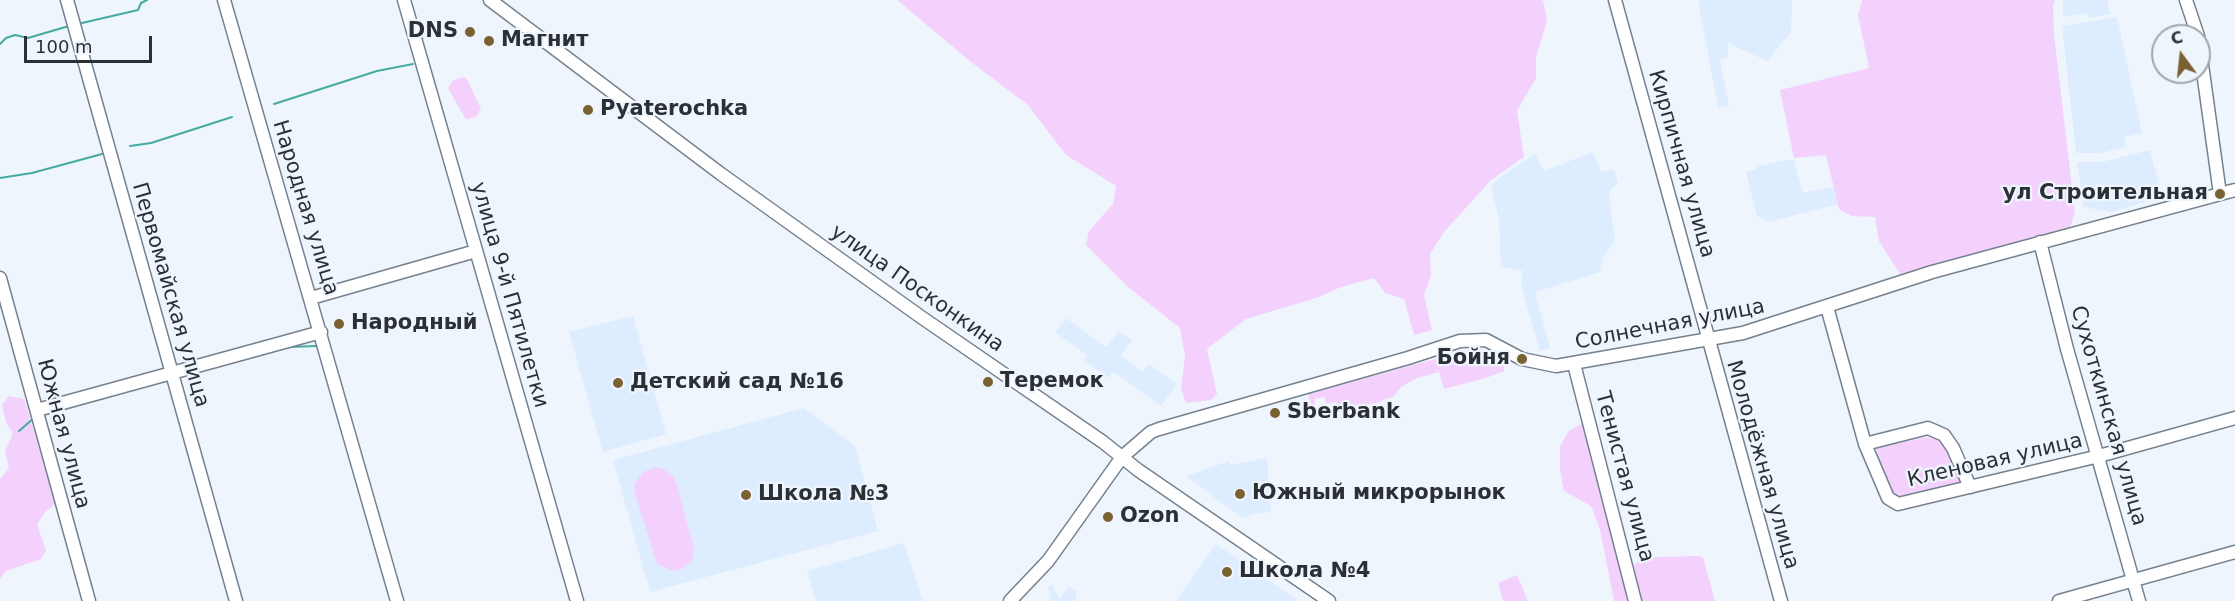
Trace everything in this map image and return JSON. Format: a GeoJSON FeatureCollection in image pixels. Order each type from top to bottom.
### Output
{"type":"FeatureCollection","features":[{"type":"Feature","properties":{"kind":"street","name":"Первомайская улица"},"geometry":{"type":"LineString","coordinates":[[67,0],[236,601]]}},
{"type":"Feature","properties":{"kind":"street","name":"Народная улица"},"geometry":{"type":"LineString","coordinates":[[224,0],[397,601]]}},
{"type":"Feature","properties":{"kind":"street","name":"улица 9-й Пятилетки"},"geometry":{"type":"LineString","coordinates":[[404,0],[577,601]]}},
{"type":"Feature","properties":{"kind":"street","name":"улица Посконкина"},"geometry":{"type":"LineString","coordinates":[[490,0],[721,174],[1329,601]]}},
{"type":"Feature","properties":{"kind":"street","name":"Кирпичная улица"},"geometry":{"type":"LineString","coordinates":[[1615,0],[1696,286],[1706,339]]}},
{"type":"Feature","properties":{"kind":"street"},"geometry":{"type":"LineString","coordinates":[[2186,0],[2194,24]]}},
{"type":"Feature","properties":{"kind":"street"},"geometry":{"type":"LineString","coordinates":[[2205,84],[2220,194]]}},
{"type":"Feature","properties":{"kind":"street","name":"Солнечная улица"},"geometry":{"type":"LineString","coordinates":[[1010,601],[1048,561],[1122,457],[1151,432],[1159,429],[1408,358],[1460,340],[1492,342],[1522,359],[1546,366],[1574,364],[1755,330],[1932,272],[2235,190]]}},
{"type":"Feature","properties":{"kind":"street","name":"Сухоткинская улица"},"geometry":{"type":"LineString","coordinates":[[2040,242],[2067,349],[2139,601]]}},
{"type":"Feature","properties":{"kind":"street"},"geometry":{"type":"LineString","coordinates":[[311,298],[476,251]]}},
{"type":"Feature","properties":{"kind":"street","name":"Южная улица"},"geometry":{"type":"LineString","coordinates":[[0,278],[88,601]]}},
{"type":"Feature","properties":{"kind":"street","name":"Кленовая улица"},"geometry":{"type":"LineString","coordinates":[[1827,307],[1864,444],[1888,498],[1898,504],[2099,456],[2235,418]]}},
{"type":"Feature","properties":{"kind":"street"},"geometry":{"type":"LineString","coordinates":[[37,410],[321,332]]}},
{"type":"Feature","properties":{"kind":"street","name":"Молодёжная улица"},"geometry":{"type":"LineString","coordinates":[[1706,339],[1781,601]]}},
{"type":"Feature","properties":{"kind":"street","name":"Тенистая улица"},"geometry":{"type":"LineString","coordinates":[[1574,364],[1635,601]]}},
{"type":"Feature","properties":{"kind":"street"},"geometry":{"type":"LineString","coordinates":[[1864,444],[1928,428],[1944,435],[1970,487]]}},
{"type":"Feature","properties":{"kind":"street"},"geometry":{"type":"LineString","coordinates":[[2059,601],[2235,552]]}},
{"type":"Feature","properties":{"kind":"shaded area"},"geometry":{"type":"Polygon","coordinates":[[[897,0],[1543,0],[1547,21],[1536,57],[1536,78],[1517,111],[1524,157],[1490,181],[1444,232],[1430,254],[1431,276],[1424,295],[1432,330],[1414,335],[1404,299],[1385,293],[1374,278],[1341,287],[1316,298],[1246,319],[1207,349],[1217,394],[1211,400],[1186,403],[1181,389],[1185,356],[1180,328],[1128,287],[1086,245],[1089,231],[1113,204],[1116,186],[1066,155],[1028,105],[971,62],[897,0]]]}},
{"type":"Feature","properties":{"kind":"shaded area"},"geometry":{"type":"Polygon","coordinates":[[[1698,0],[1792,0],[1791,32],[1767,61],[1728,43],[1728,57],[1720,60],[1729,106],[1718,108],[1698,0]]]}},
{"type":"Feature","properties":{"kind":"shaded area"},"geometry":{"type":"Polygon","coordinates":[[[1862,0],[2055,0],[2053,6],[2054,34],[2075,213],[2070,227],[1900,274],[1879,241],[1875,217],[1852,216],[1839,209],[1826,155],[1794,158],[1780,90],[1869,68],[1858,15],[1862,0]]]}},
{"type":"Feature","properties":{"kind":"shaded area"},"geometry":{"type":"Polygon","coordinates":[[[2063,0],[2107,0],[2110,14],[2090,18],[2088,13],[2063,17],[2063,0]]]}},
{"type":"Feature","properties":{"kind":"shaded area"},"geometry":{"type":"Polygon","coordinates":[[[2117,17],[2142,133],[2125,137],[2125,147],[2101,153],[2076,153],[2062,26],[2117,17]]]}},
{"type":"Feature","properties":{"kind":"shaded area"},"geometry":{"type":"Polygon","coordinates":[[[463,77],[467,79],[481,109],[477,116],[466,120],[448,88],[452,81],[463,77]]]}},
{"type":"Feature","properties":{"kind":"shaded area"},"geometry":{"type":"Polygon","coordinates":[[[2150,150],[2162,197],[2111,212],[2084,207],[2077,162],[2102,162],[2150,150]]]}},
{"type":"Feature","properties":{"kind":"shaded area"},"geometry":{"type":"Polygon","coordinates":[[[1593,152],[1601,172],[1614,169],[1618,183],[1609,192],[1615,241],[1603,257],[1600,272],[1535,292],[1550,348],[1540,351],[1521,286],[1523,271],[1501,266],[1499,220],[1491,187],[1500,177],[1535,154],[1544,171],[1593,152]]]}},
{"type":"Feature","properties":{"kind":"shaded area"},"geometry":{"type":"Polygon","coordinates":[[[1794,160],[1803,193],[1834,187],[1838,204],[1769,222],[1757,216],[1746,172],[1758,166],[1794,160]]]}},
{"type":"Feature","properties":{"kind":"shaded area","name":"Детский сад №16"},"geometry":{"type":"Polygon","coordinates":[[[633,316],[666,434],[603,452],[569,332],[633,316]]]}},
{"type":"Feature","properties":{"kind":"shaded area"},"geometry":{"type":"Polygon","coordinates":[[[1066,318],[1106,347],[1119,331],[1132,340],[1121,356],[1143,372],[1149,364],[1177,384],[1161,406],[1114,372],[1109,378],[1084,360],[1087,355],[1055,332],[1066,318]]]}},
{"type":"Feature","properties":{"kind":"shaded area"},"geometry":{"type":"Polygon","coordinates":[[[1492,349],[1500,353],[1505,363],[1504,371],[1486,378],[1444,389],[1439,372],[1417,378],[1401,387],[1394,396],[1376,403],[1343,409],[1336,402],[1327,404],[1324,397],[1315,399],[1315,411],[1311,408],[1308,394],[1464,351],[1492,349]]]}},
{"type":"Feature","properties":{"kind":"shaded area"},"geometry":{"type":"Polygon","coordinates":[[[9,396],[24,399],[57,502],[45,512],[37,525],[46,550],[41,559],[6,571],[0,579],[0,479],[9,468],[5,451],[13,433],[6,423],[2,405],[9,396]]]}},
{"type":"Feature","properties":{"kind":"shaded area","name":"Школа №3"},"geometry":{"type":"Polygon","coordinates":[[[804,408],[855,446],[878,531],[650,592],[613,460],[804,408]]]}},
{"type":"Feature","properties":{"kind":"shaded area"},"geometry":{"type":"Polygon","coordinates":[[[1583,423],[1586,426],[1630,601],[1614,601],[1600,529],[1591,506],[1564,491],[1560,470],[1560,446],[1569,431],[1583,423]]]}},
{"type":"Feature","properties":{"kind":"shaded area"},"geometry":{"type":"Polygon","coordinates":[[[1929,437],[1942,441],[1961,482],[1958,487],[1899,500],[1888,490],[1876,447],[1929,437]]]}},
{"type":"Feature","properties":{"kind":"shaded area","name":"Южный микрорынок"},"geometry":{"type":"Polygon","coordinates":[[[1267,458],[1271,512],[1256,513],[1242,518],[1186,476],[1229,461],[1231,465],[1267,458]]]}},
{"type":"Feature","properties":{"kind":"shaded area"},"geometry":{"type":"Polygon","coordinates":[[[656,467],[664,469],[675,479],[694,547],[692,560],[682,569],[673,571],[657,564],[634,490],[635,483],[643,472],[656,467]]]}},
{"type":"Feature","properties":{"kind":"shaded area"},"geometry":{"type":"Polygon","coordinates":[[[904,543],[923,601],[816,601],[807,571],[904,543]]]}},
{"type":"Feature","properties":{"kind":"shaded area","name":"Школа №4"},"geometry":{"type":"Polygon","coordinates":[[[1216,544],[1299,601],[1176,601],[1216,544]]]}},
{"type":"Feature","properties":{"kind":"shaded area"},"geometry":{"type":"Polygon","coordinates":[[[1656,557],[1703,557],[1715,601],[1635,601],[1627,570],[1638,562],[1656,557]]]}},
{"type":"Feature","properties":{"kind":"shaded area"},"geometry":{"type":"Polygon","coordinates":[[[1517,575],[1528,601],[1503,601],[1498,583],[1517,575]]]}},
{"type":"Feature","properties":{"kind":"shaded area"},"geometry":{"type":"Polygon","coordinates":[[[1052,585],[1060,599],[1069,586],[1077,591],[1075,601],[1051,601],[1048,586],[1052,585]]]}},
{"type":"Feature","properties":{"kind":"waterway"},"geometry":{"type":"LineString","coordinates":[[82,23],[138,10],[141,3],[147,0]]}},
{"type":"Feature","properties":{"kind":"waterway"},"geometry":{"type":"LineString","coordinates":[[0,44],[6,38],[15,35],[28,38],[69,26]]}},
{"type":"Feature","properties":{"kind":"waterway"},"geometry":{"type":"LineString","coordinates":[[274,104],[377,71],[413,64]]}},
{"type":"Feature","properties":{"kind":"waterway"},"geometry":{"type":"LineString","coordinates":[[130,146],[151,143],[232,117]]}},
{"type":"Feature","properties":{"kind":"waterway"},"geometry":{"type":"LineString","coordinates":[[0,178],[32,173],[102,154]]}},
{"type":"Feature","properties":{"kind":"waterway"},"geometry":{"type":"LineString","coordinates":[[289,347],[316,346]]}},
{"type":"Feature","properties":{"kind":"waterway"},"geometry":{"type":"LineString","coordinates":[[43,415],[104,398]]}},
{"type":"Feature","properties":{"kind":"waterway"},"geometry":{"type":"LineString","coordinates":[[19,431],[34,418]]}},
{"type":"Feature","properties":{"kind":"place","name":"DNS"},"geometry":{"type":"Point","coordinates":[470,32]}},
{"type":"Feature","properties":{"kind":"place","name":"Магнит"},"geometry":{"type":"Point","coordinates":[489,41]}},
{"type":"Feature","properties":{"kind":"place","name":"Pyaterochka"},"geometry":{"type":"Point","coordinates":[588,110]}},
{"type":"Feature","properties":{"kind":"place","name":"ул Строительная"},"geometry":{"type":"Point","coordinates":[2220,194]}},
{"type":"Feature","properties":{"kind":"place","name":"Народный"},"geometry":{"type":"Point","coordinates":[339,324]}},
{"type":"Feature","properties":{"kind":"place","name":"Бойня"},"geometry":{"type":"Point","coordinates":[1522,359]}},
{"type":"Feature","properties":{"kind":"place","name":"Теремок"},"geometry":{"type":"Point","coordinates":[988,382]}},
{"type":"Feature","properties":{"kind":"place","name":"Детский сад №16"},"geometry":{"type":"Point","coordinates":[618,383]}},
{"type":"Feature","properties":{"kind":"place","name":"Sberbank"},"geometry":{"type":"Point","coordinates":[1275,413]}},
{"type":"Feature","properties":{"kind":"place","name":"Южный микрорынок"},"geometry":{"type":"Point","coordinates":[1240,494]}},
{"type":"Feature","properties":{"kind":"place","name":"Школа №3"},"geometry":{"type":"Point","coordinates":[746,495]}},
{"type":"Feature","properties":{"kind":"place","name":"Ozon"},"geometry":{"type":"Point","coordinates":[1108,517]}},
{"type":"Feature","properties":{"kind":"place","name":"Школа №4"},"geometry":{"type":"Point","coordinates":[1227,572]}}]}
